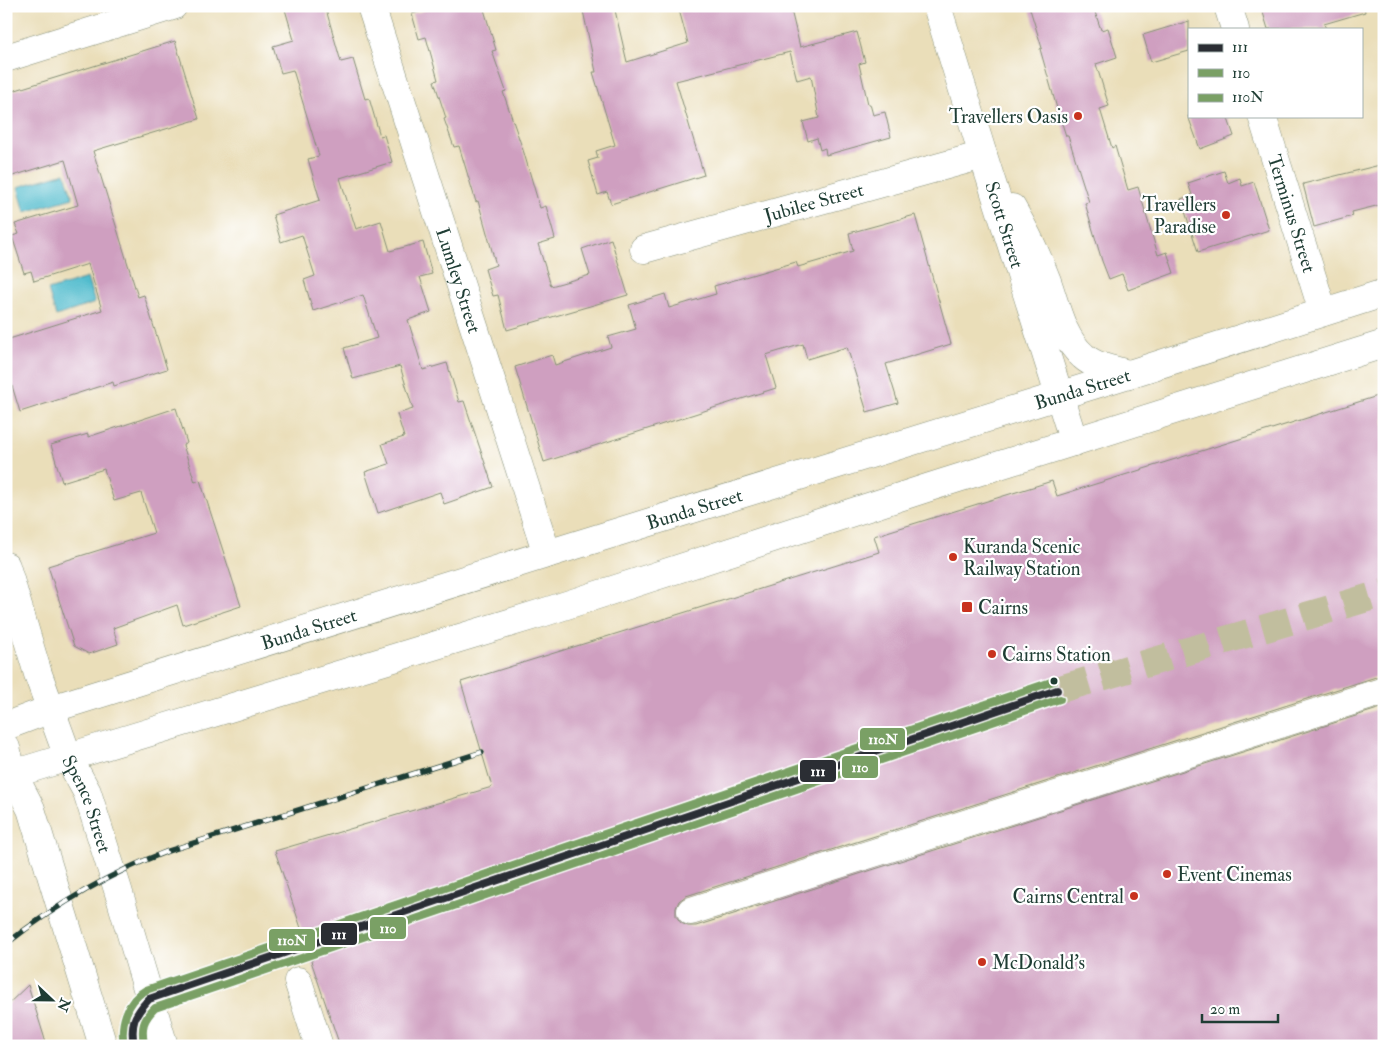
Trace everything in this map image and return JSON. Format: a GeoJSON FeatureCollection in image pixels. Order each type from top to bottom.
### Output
{"type":"FeatureCollection","features":[{"type":"Feature","properties":{"kind":"street"},"geometry":{"type":"LineString","coordinates":[[6,58],[173,6]]}},
{"type":"Feature","properties":{"kind":"street","name":"Lumley Street"},"geometry":{"type":"LineString","coordinates":[[371,6],[547,554]]}},
{"type":"Feature","properties":{"kind":"street","name":"Scott Street"},"geometry":{"type":"LineString","coordinates":[[938,6],[1074,442]]}},
{"type":"Feature","properties":{"kind":"street"},"geometry":{"type":"LineString","coordinates":[[1228,6],[1235,28]]}},
{"type":"Feature","properties":{"kind":"street","name":"Terminus Street"},"geometry":{"type":"LineString","coordinates":[[1263,118],[1323,312]]}},
{"type":"Feature","properties":{"kind":"street"},"geometry":{"type":"LineString","coordinates":[[985,161],[1030,240],[1070,342],[1083,356],[1095,363],[1129,374]]}},
{"type":"Feature","properties":{"kind":"street","name":"Jubilee Street"},"geometry":{"type":"LineString","coordinates":[[644,249],[985,161]]}},
{"type":"Feature","properties":{"kind":"street","name":"Bunda Street"},"geometry":{"type":"LineString","coordinates":[[6,726],[51,709],[1384,293]]}},
{"type":"Feature","properties":{"kind":"street"},"geometry":{"type":"LineString","coordinates":[[102,1046],[31,809],[9,766],[68,757],[545,612],[930,487],[1384,344]]}},
{"type":"Feature","properties":{"kind":"street","name":"Spence Street"},"geometry":{"type":"LineString","coordinates":[[6,566],[28,642],[68,757],[87,792],[116,882],[164,1046]]}},
{"type":"Feature","properties":{"kind":"street"},"geometry":{"type":"LineString","coordinates":[[691,911],[1384,691]]}},
{"type":"Feature","properties":{"kind":"street"},"geometry":{"type":"LineString","coordinates":[[134,1046],[132,1039],[134,1019],[137,1012],[149,999],[306,946]]}},
{"type":"Feature","properties":{"kind":"street"},"geometry":{"type":"LineString","coordinates":[[298,981],[319,1046]]}},
{"type":"Feature","properties":{"kind":"water"},"geometry":{"type":"Polygon","coordinates":[[[65,173],[73,198],[25,212],[18,187],[65,173]]]}},
{"type":"Feature","properties":{"kind":"water"},"geometry":{"type":"Polygon","coordinates":[[[87,278],[95,303],[56,316],[48,290],[87,278]]]}},
{"type":"Feature","properties":{"kind":"building"},"geometry":{"type":"Polygon","coordinates":[[[284,6],[325,6],[341,62],[353,59],[365,99],[369,98],[380,136],[384,135],[392,162],[340,178],[356,229],[381,221],[390,251],[423,242],[432,274],[420,277],[431,312],[408,320],[423,370],[447,363],[459,402],[464,401],[493,487],[444,504],[440,492],[378,513],[365,472],[389,464],[382,444],[404,437],[397,414],[413,409],[400,366],[353,379],[344,348],[377,338],[363,295],[313,311],[304,280],[315,276],[302,235],[281,242],[273,215],[320,200],[308,159],[319,156],[293,70],[281,73],[273,46],[294,40],[284,6]]]}},
{"type":"Feature","properties":{"kind":"building"},"geometry":{"type":"Polygon","coordinates":[[[438,6],[483,6],[496,50],[492,51],[506,91],[503,92],[540,208],[546,206],[555,239],[538,244],[551,286],[590,275],[582,249],[611,239],[628,295],[507,330],[498,295],[493,296],[485,269],[496,265],[478,201],[476,202],[459,146],[454,147],[444,119],[446,118],[434,81],[438,80],[426,37],[419,39],[412,14],[438,6]]]}},
{"type":"Feature","properties":{"kind":"building"},"geometry":{"type":"Polygon","coordinates":[[[582,6],[614,6],[627,62],[688,43],[678,6],[790,6],[800,47],[857,32],[865,62],[859,64],[868,104],[870,104],[873,115],[885,112],[891,137],[826,155],[825,148],[820,150],[817,138],[808,141],[803,122],[819,118],[811,76],[797,80],[790,52],[676,81],[704,175],[611,204],[607,192],[598,195],[588,161],[598,158],[596,151],[615,145],[593,72],[596,72],[582,6]]]}},
{"type":"Feature","properties":{"kind":"building"},"geometry":{"type":"Polygon","coordinates":[[[1029,6],[1093,6],[1101,30],[1108,28],[1117,57],[1096,64],[1109,106],[1100,109],[1112,148],[1115,146],[1128,190],[1138,187],[1158,255],[1167,252],[1174,273],[1128,290],[1122,274],[1109,279],[1085,203],[1089,202],[1056,105],[1029,6]]]}},
{"type":"Feature","properties":{"kind":"building"},"geometry":{"type":"Polygon","coordinates":[[[1261,6],[1364,6],[1365,12],[1324,24],[1326,28],[1268,28],[1261,6]]]}},
{"type":"Feature","properties":{"kind":"building"},"geometry":{"type":"Polygon","coordinates":[[[1189,21],[1188,51],[1151,62],[1143,35],[1189,21]]]}},
{"type":"Feature","properties":{"kind":"building"},"geometry":{"type":"Polygon","coordinates":[[[175,41],[199,119],[93,151],[138,297],[144,295],[167,369],[114,386],[113,382],[20,412],[6,366],[6,340],[102,310],[88,264],[34,281],[31,271],[24,273],[12,236],[19,234],[15,224],[78,205],[65,160],[6,178],[6,93],[175,41]]]}},
{"type":"Feature","properties":{"kind":"building"},"geometry":{"type":"Polygon","coordinates":[[[1189,118],[1228,118],[1234,136],[1200,149],[1189,118]]]}},
{"type":"Feature","properties":{"kind":"building"},"geometry":{"type":"Polygon","coordinates":[[[1384,164],[1384,204],[1352,212],[1353,216],[1314,227],[1303,184],[1384,164]]]}},
{"type":"Feature","properties":{"kind":"building"},"geometry":{"type":"Polygon","coordinates":[[[1224,171],[1228,183],[1240,178],[1242,186],[1254,182],[1269,230],[1198,252],[1181,199],[1192,195],[1188,183],[1224,171]]]}},
{"type":"Feature","properties":{"kind":"building"},"geometry":{"type":"Polygon","coordinates":[[[915,215],[951,344],[886,364],[898,403],[867,412],[847,347],[807,359],[803,344],[766,355],[776,388],[544,462],[515,367],[552,355],[555,365],[611,347],[608,337],[636,329],[629,305],[665,294],[669,308],[716,294],[714,286],[796,262],[798,267],[853,251],[849,233],[915,215]]]}},
{"type":"Feature","properties":{"kind":"building"},"geometry":{"type":"Polygon","coordinates":[[[1384,394],[1384,676],[1379,676],[686,896],[679,901],[676,908],[676,916],[681,923],[688,926],[696,926],[1384,707],[1384,1046],[340,1046],[311,961],[318,956],[321,950],[321,941],[316,934],[310,931],[302,931],[275,851],[492,787],[461,682],[879,552],[874,536],[1052,481],[1057,496],[1384,394]]]}},
{"type":"Feature","properties":{"kind":"building"},"geometry":{"type":"Polygon","coordinates":[[[176,408],[187,443],[183,445],[195,482],[200,480],[241,606],[183,625],[177,605],[113,628],[118,644],[89,654],[74,646],[48,566],[154,533],[141,493],[114,501],[104,469],[62,482],[51,445],[88,434],[88,437],[176,408]]]}},
{"type":"Feature","properties":{"kind":"building"},"geometry":{"type":"Polygon","coordinates":[[[28,985],[47,1046],[6,1046],[6,1006],[28,985]]]}},
{"type":"Feature","properties":{"kind":"tunnel"},"geometry":{"type":"LineString","coordinates":[[306,946],[1057,690],[1384,593]]}},
{"type":"Feature","properties":{"kind":"railway"},"geometry":{"type":"LineString","coordinates":[[6,944],[44,916],[84,891],[125,869],[168,851],[482,752]]}},
{"type":"Feature","properties":{"kind":"transit line","name":"110N"},"geometry":{"type":"LineString","coordinates":[[124,1046],[123,1030],[126,1014],[134,1000],[146,990],[1054,681]]}},
{"type":"Feature","properties":{"kind":"transit line","name":"111"},"geometry":{"type":"LineString","coordinates":[[134,1046],[134,1020],[149,999],[1057,690]]}},
{"type":"Feature","properties":{"kind":"transit line","name":"110"},"geometry":{"type":"LineString","coordinates":[[144,1044],[144,1024],[155,1008],[1060,699]]}},
{"type":"Feature","properties":{"kind":"place","name":"Travellers Oasis"},"geometry":{"type":"Point","coordinates":[1078,116]}},
{"type":"Feature","properties":{"kind":"place","name":"Travellers Paradise"},"geometry":{"type":"Point","coordinates":[1226,215]}},
{"type":"Feature","properties":{"kind":"place","name":"Kuranda Scenic Railway Station"},"geometry":{"type":"Point","coordinates":[953,557]}},
{"type":"Feature","properties":{"kind":"place","name":"Cairns"},"geometry":{"type":"Point","coordinates":[967,607]}},
{"type":"Feature","properties":{"kind":"place","name":"Cairns Station"},"geometry":{"type":"Point","coordinates":[992,654]}},
{"type":"Feature","properties":{"kind":"place","name":"Event Cinemas"},"geometry":{"type":"Point","coordinates":[1167,874]}},
{"type":"Feature","properties":{"kind":"place","name":"Cairns Central"},"geometry":{"type":"Point","coordinates":[1134,896]}},
{"type":"Feature","properties":{"kind":"place","name":"McDonald's"},"geometry":{"type":"Point","coordinates":[982,962]}}]}
